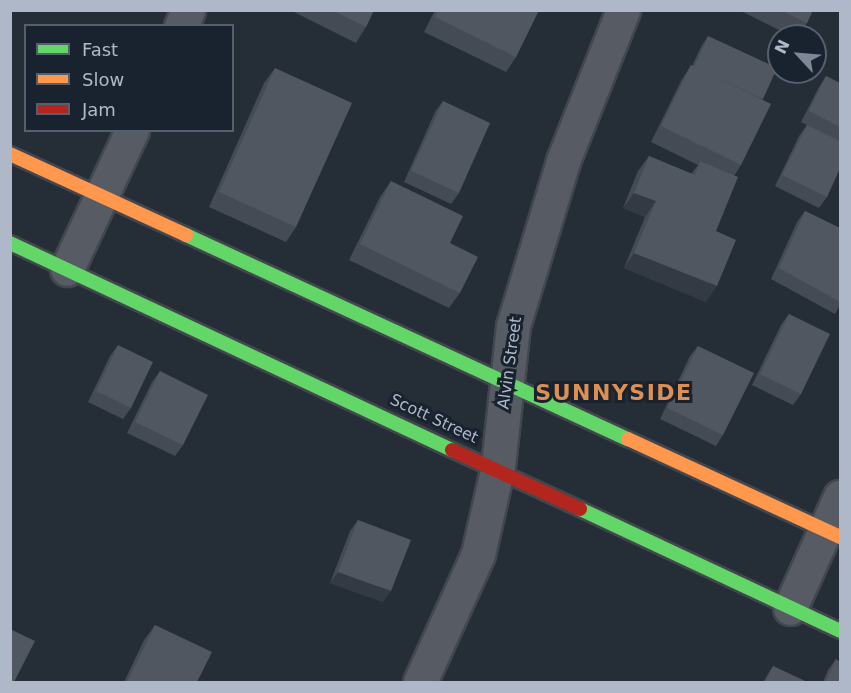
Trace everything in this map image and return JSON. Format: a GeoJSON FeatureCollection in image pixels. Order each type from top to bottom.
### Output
{"type":"FeatureCollection","features":[{"type":"Feature","properties":{"kind":"main road"},"geometry":{"type":"LineString","coordinates":[[10,154],[833,533]]}},
{"type":"Feature","properties":{"kind":"main road","name":"Scott Street"},"geometry":{"type":"LineString","coordinates":[[10,243],[498,466],[840,631]]}},
{"type":"Feature","properties":{"kind":"street"},"geometry":{"type":"LineString","coordinates":[[182,24],[188,10]]}},
{"type":"Feature","properties":{"kind":"street","name":"Alvin Street"},"geometry":{"type":"LineString","coordinates":[[420,682],[477,554],[498,466],[513,326],[562,161],[623,10]]}},
{"type":"Feature","properties":{"kind":"street"},"geometry":{"type":"LineString","coordinates":[[67,269],[131,132]]}},
{"type":"Feature","properties":{"kind":"street"},"geometry":{"type":"LineString","coordinates":[[790,608],[833,533],[840,497]]}},
{"type":"Feature","properties":{"kind":"building"},"geometry":{"type":"Polygon","coordinates":[[[332,10],[374,10],[366,27],[332,10]]]}},
{"type":"Feature","properties":{"kind":"building"},"geometry":{"type":"Polygon","coordinates":[[[438,10],[539,10],[516,57],[435,17],[438,10]]]}},
{"type":"Feature","properties":{"kind":"building"},"geometry":{"type":"Polygon","coordinates":[[[781,10],[813,10],[807,23],[781,10]]]}},
{"type":"Feature","properties":{"kind":"building"},"geometry":{"type":"Polygon","coordinates":[[[708,36],[767,63],[767,84],[770,84],[763,99],[694,67],[708,36]]]}},
{"type":"Feature","properties":{"kind":"building"},"geometry":{"type":"Polygon","coordinates":[[[691,65],[771,104],[741,165],[661,126],[691,65]]]}},
{"type":"Feature","properties":{"kind":"building"},"geometry":{"type":"Polygon","coordinates":[[[275,68],[352,103],[296,227],[219,192],[275,68]]]}},
{"type":"Feature","properties":{"kind":"building"},"geometry":{"type":"Polygon","coordinates":[[[827,76],[840,83],[840,127],[809,111],[822,84],[827,84],[827,76]]]}},
{"type":"Feature","properties":{"kind":"building"},"geometry":{"type":"Polygon","coordinates":[[[443,101],[490,123],[459,193],[411,171],[443,101]]]}},
{"type":"Feature","properties":{"kind":"building"},"geometry":{"type":"Polygon","coordinates":[[[807,125],[840,141],[840,168],[827,197],[782,175],[807,125]]]}},
{"type":"Feature","properties":{"kind":"building"},"geometry":{"type":"Polygon","coordinates":[[[649,156],[695,175],[700,161],[738,177],[716,231],[736,240],[717,286],[634,253],[656,201],[634,193],[649,156]]]}},
{"type":"Feature","properties":{"kind":"building"},"geometry":{"type":"Polygon","coordinates":[[[391,181],[463,216],[450,243],[478,257],[460,293],[360,244],[391,181]]]}},
{"type":"Feature","properties":{"kind":"building"},"geometry":{"type":"Polygon","coordinates":[[[805,211],[840,228],[840,302],[779,268],[805,211]]]}},
{"type":"Feature","properties":{"kind":"building"},"geometry":{"type":"Polygon","coordinates":[[[789,314],[830,334],[801,394],[760,374],[789,314]]]}},
{"type":"Feature","properties":{"kind":"building"},"geometry":{"type":"Polygon","coordinates":[[[118,345],[153,362],[131,408],[96,391],[118,345]]]}},
{"type":"Feature","properties":{"kind":"building"},"geometry":{"type":"Polygon","coordinates":[[[698,346],[754,373],[723,435],[667,408],[698,346]]]}},
{"type":"Feature","properties":{"kind":"building"},"geometry":{"type":"Polygon","coordinates":[[[160,371],[208,395],[183,445],[135,422],[160,371]]]}},
{"type":"Feature","properties":{"kind":"building"},"geometry":{"type":"Polygon","coordinates":[[[358,520],[411,540],[391,591],[338,572],[358,520]]]}},
{"type":"Feature","properties":{"kind":"building"},"geometry":{"type":"Polygon","coordinates":[[[155,625],[212,652],[197,682],[127,682],[155,625]]]}},
{"type":"Feature","properties":{"kind":"building"},"geometry":{"type":"Polygon","coordinates":[[[10,629],[35,641],[14,682],[10,682],[10,629]]]}},
{"type":"Feature","properties":{"kind":"building"},"geometry":{"type":"Polygon","coordinates":[[[836,659],[840,662],[840,682],[825,682],[836,659]]]}},
{"type":"Feature","properties":{"kind":"building"},"geometry":{"type":"Polygon","coordinates":[[[773,666],[807,682],[765,682],[773,666]]]}},
{"type":"Feature","properties":{"kind":"traffic: fast"},"geometry":{"type":"LineString","coordinates":[[186,235],[628,439]]}},
{"type":"Feature","properties":{"kind":"traffic: fast"},"geometry":{"type":"LineString","coordinates":[[10,243],[452,450]]}},
{"type":"Feature","properties":{"kind":"traffic: fast"},"geometry":{"type":"LineString","coordinates":[[580,509],[840,631]]}},
{"type":"Feature","properties":{"kind":"traffic: slow"},"geometry":{"type":"LineString","coordinates":[[10,154],[186,235]]}},
{"type":"Feature","properties":{"kind":"traffic: slow"},"geometry":{"type":"LineString","coordinates":[[628,439],[840,537]]}},
{"type":"Feature","properties":{"kind":"traffic: jam"},"geometry":{"type":"LineString","coordinates":[[452,450],[580,509]]}},
{"type":"Feature","properties":{"kind":"district","name":"SUNNYSIDE"},"geometry":{"type":"Point","coordinates":[614,393]}}]}
